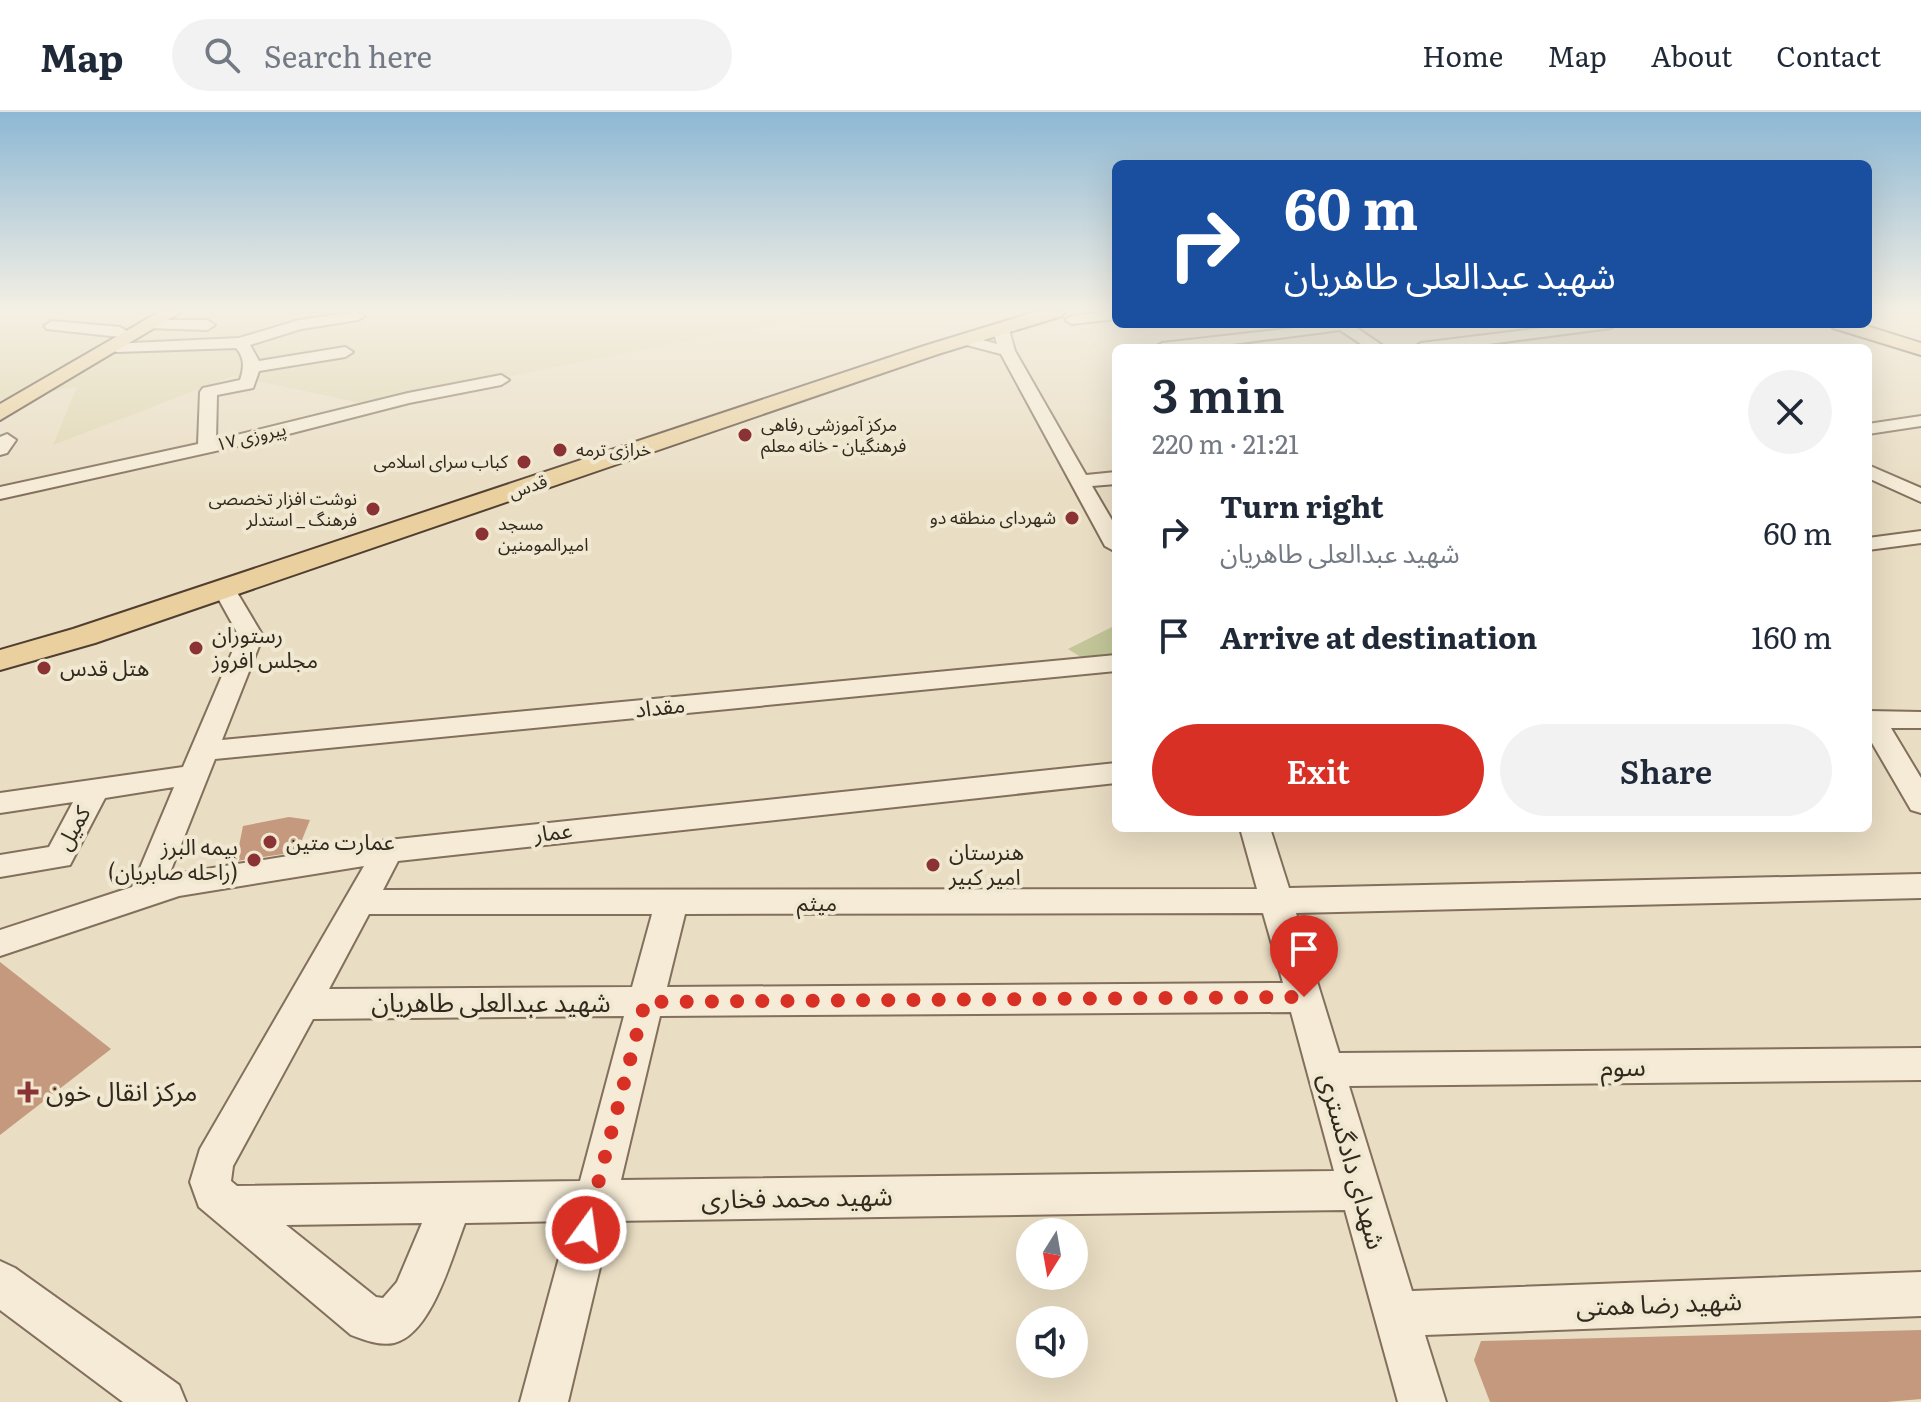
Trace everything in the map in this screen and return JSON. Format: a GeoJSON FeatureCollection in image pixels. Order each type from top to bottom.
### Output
{"type":"FeatureCollection","features":[{"type":"Feature","properties":{"kind":"main road"},"geometry":{"type":"LineString","coordinates":[[0,399],[54,372]]}},
{"type":"Feature","properties":{"kind":"main road"},"geometry":{"type":"LineString","coordinates":[[0,413],[67,372]]}},
{"type":"Feature","properties":{"kind":"main road","name":"قدس"},"geometry":{"type":"LineString","coordinates":[[0,645],[79,623],[840,372]]}},
{"type":"Feature","properties":{"kind":"main road","name":"قدس"},"geometry":{"type":"LineString","coordinates":[[0,660],[84,636],[865,372]]}},
{"type":"Feature","properties":{"kind":"street"},"geometry":{"type":"LineString","coordinates":[[207,447],[209,392],[247,384],[251,372]]}},
{"type":"Feature","properties":{"kind":"street"},"geometry":{"type":"LineString","coordinates":[[1027,372],[1081,481],[1112,535]]}},
{"type":"Feature","properties":{"kind":"street","name":"پیروزی ۱۷"},"geometry":{"type":"LineString","coordinates":[[0,493],[408,398],[501,380]]}},
{"type":"Feature","properties":{"kind":"street"},"geometry":{"type":"LineString","coordinates":[[1872,428],[1921,421]]}},
{"type":"Feature","properties":{"kind":"street"},"geometry":{"type":"LineString","coordinates":[[1872,473],[1921,496]]}},
{"type":"Feature","properties":{"kind":"street"},"geometry":{"type":"LineString","coordinates":[[1081,481],[1112,478]]}},
{"type":"Feature","properties":{"kind":"street"},"geometry":{"type":"LineString","coordinates":[[1872,543],[1921,537]]}},
{"type":"Feature","properties":{"kind":"street"},"geometry":{"type":"LineString","coordinates":[[145,894],[251,636],[224,589]]}},
{"type":"Feature","properties":{"kind":"street","name":"مقداد"},"geometry":{"type":"LineString","coordinates":[[0,803],[94,790],[198,763],[1112,663]]}},
{"type":"Feature","properties":{"kind":"street"},"geometry":{"type":"LineString","coordinates":[[1873,717],[1921,720]]}},
{"type":"Feature","properties":{"kind":"street"},"geometry":{"type":"LineString","coordinates":[[1873,717],[1921,772]]}},
{"type":"Feature","properties":{"kind":"street"},"geometry":{"type":"LineString","coordinates":[[1873,717],[1921,803]]}},
{"type":"Feature","properties":{"kind":"street","name":"عمار"},"geometry":{"type":"LineString","coordinates":[[0,943],[177,884],[388,851],[1112,773]]}},
{"type":"Feature","properties":{"kind":"street","name":"کمیل"},"geometry":{"type":"LineString","coordinates":[[0,866],[59,857],[94,790]]}},
{"type":"Feature","properties":{"kind":"street","name":"شهدای دادگستری"},"geometry":{"type":"LineString","coordinates":[[1256,832],[1422,1402]]}},
{"type":"Feature","properties":{"kind":"street"},"geometry":{"type":"LineString","coordinates":[[388,851],[214,1162],[210,1182],[214,1193],[234,1206],[367,1319],[392,1321],[413,1298],[452,1202]]}},
{"type":"Feature","properties":{"kind":"street","name":"میثم"},"geometry":{"type":"LineString","coordinates":[[357,902],[1276,901],[1921,886]]}},
{"type":"Feature","properties":{"kind":"street"},"geometry":{"type":"LineString","coordinates":[[544,1402],[671,903]]}},
{"type":"Feature","properties":{"kind":"street","name":"شهید عبدالعلی طاهریان"},"geometry":{"type":"LineString","coordinates":[[303,1004],[1304,997]]}},
{"type":"Feature","properties":{"kind":"street","name":"سوم"},"geometry":{"type":"LineString","coordinates":[[1326,1070],[1921,1064]]}},
{"type":"Feature","properties":{"kind":"street","name":"شهید محمد فخاری"},"geometry":{"type":"LineString","coordinates":[[234,1206],[1360,1190]]}},
{"type":"Feature","properties":{"kind":"street"},"geometry":{"type":"LineString","coordinates":[[0,1283],[162,1402]]}},
{"type":"Feature","properties":{"kind":"street","name":"شهید رضا همتی"},"geometry":{"type":"LineString","coordinates":[[1396,1314],[1921,1294]]}},
{"type":"Feature","properties":{"kind":"shaded area"},"geometry":{"type":"Polygon","coordinates":[[[0,372],[528,372],[366,404],[233,376],[53,445],[77,387],[0,400],[0,372]]]}},
{"type":"Feature","properties":{"kind":"green space"},"geometry":{"type":"Polygon","coordinates":[[[1112,627],[1112,656],[1084,659],[1068,649],[1112,627]]]}},
{"type":"Feature","properties":{"kind":"building","name":"عمارت متین"},"geometry":{"type":"Polygon","coordinates":[[[289,817],[310,820],[297,852],[236,861],[243,826],[289,817]]]}},
{"type":"Feature","properties":{"kind":"building","name":"مرکز انقال خون"},"geometry":{"type":"Polygon","coordinates":[[[0,962],[111,1049],[0,1135],[0,962]]]}},
{"type":"Feature","properties":{"kind":"building"},"geometry":{"type":"Polygon","coordinates":[[[1921,1330],[1921,1399],[1887,1402],[1490,1402],[1474,1360],[1481,1341],[1921,1330]]]}},
{"type":"Feature","properties":{"kind":"place","name":"مرکز آموزشی رفاهی فرهنگیان - خانه معلم"},"geometry":{"type":"Point","coordinates":[745,435]}},
{"type":"Feature","properties":{"kind":"place","name":"خرازی ترمه"},"geometry":{"type":"Point","coordinates":[560,450]}},
{"type":"Feature","properties":{"kind":"place","name":"کباب سرای اسلامی"},"geometry":{"type":"Point","coordinates":[524,462]}},
{"type":"Feature","properties":{"kind":"place","name":"نوشت افزار تخصصی فرهنگ _ استدلر"},"geometry":{"type":"Point","coordinates":[373,509]}},
{"type":"Feature","properties":{"kind":"place","name":"شهردای منطقه دو"},"geometry":{"type":"Point","coordinates":[1072,518]}},
{"type":"Feature","properties":{"kind":"place","name":"مسجد امیرالمومنین"},"geometry":{"type":"Point","coordinates":[482,534]}},
{"type":"Feature","properties":{"kind":"place","name":"رستوران مجلس افروز"},"geometry":{"type":"Point","coordinates":[196,648]}},
{"type":"Feature","properties":{"kind":"place","name":"هتل قدس"},"geometry":{"type":"Point","coordinates":[44,668]}},
{"type":"Feature","properties":{"kind":"place","name":"عمارت متین"},"geometry":{"type":"Point","coordinates":[270,842]}},
{"type":"Feature","properties":{"kind":"place","name":"بیمه البرز (راحله صابریان)"},"geometry":{"type":"Point","coordinates":[254,860]}},
{"type":"Feature","properties":{"kind":"place","name":"هنرستان امیر کبیر"},"geometry":{"type":"Point","coordinates":[933,865]}},
{"type":"Feature","properties":{"kind":"place","name":"مرکز انقال خون"},"geometry":{"type":"Point","coordinates":[28,1092]}},
{"type":"Feature","properties":{"kind":"route"},"geometry":{"type":"LineString","coordinates":[[586,1230],[645,1002],[1304,997]]}}]}
